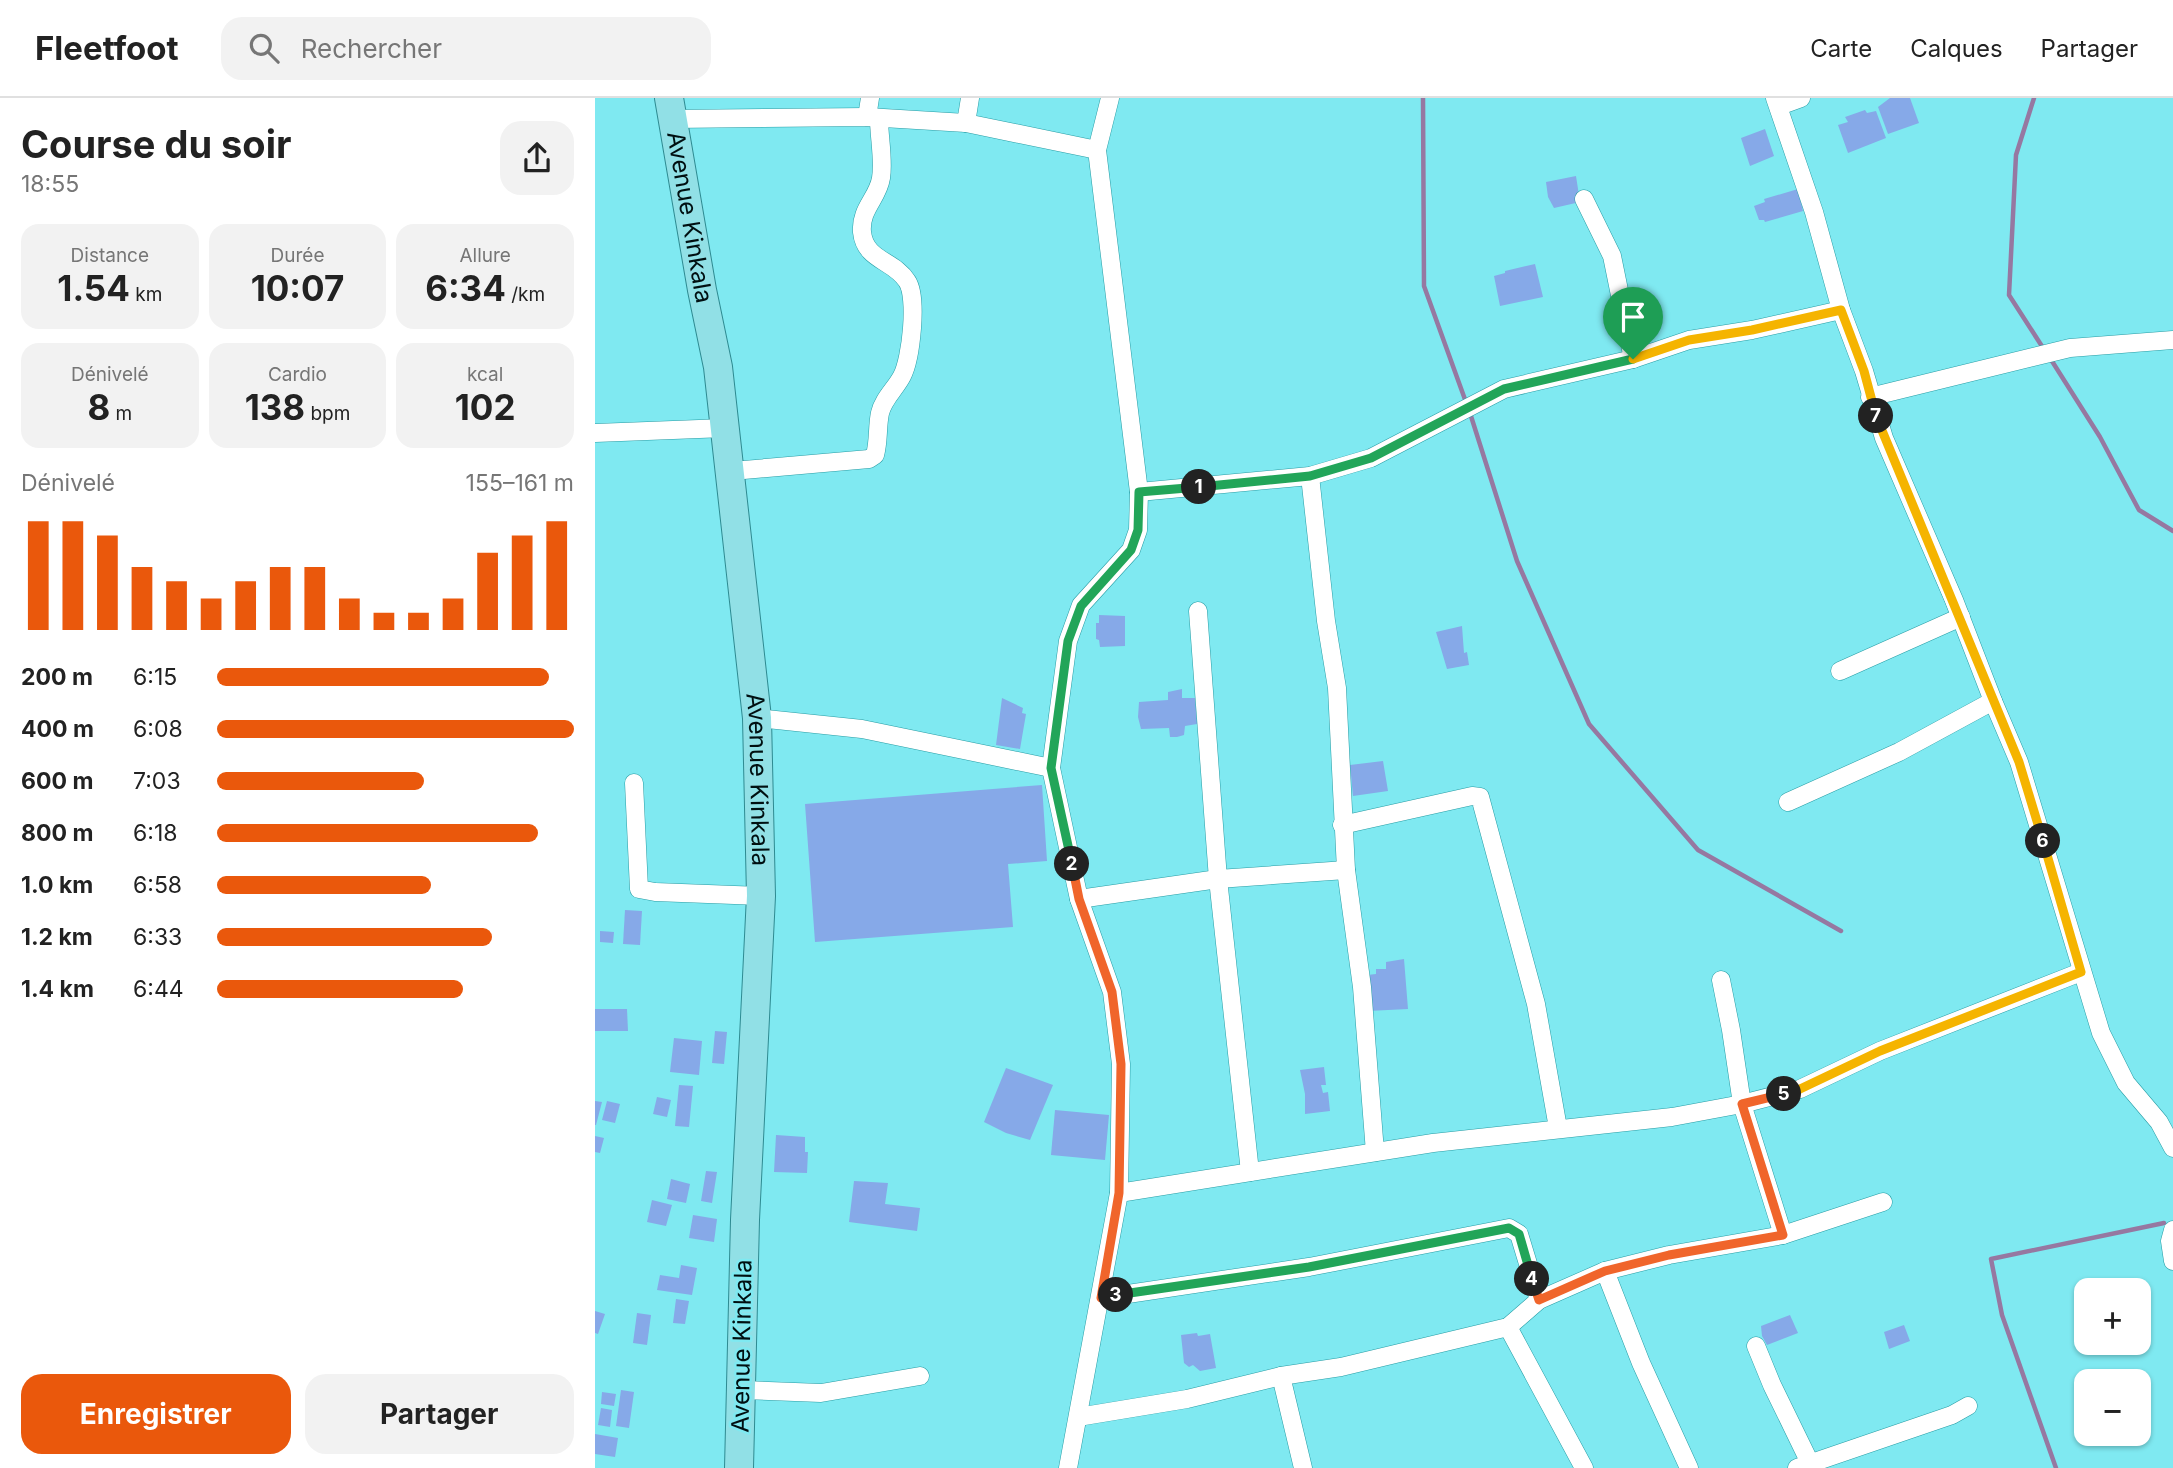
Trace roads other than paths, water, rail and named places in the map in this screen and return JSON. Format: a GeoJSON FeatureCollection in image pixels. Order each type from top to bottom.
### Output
{"type":"FeatureCollection","features":[{"type":"Feature","properties":{"kind":"main road","name":"Avenue Kinkala"},"geometry":{"type":"LineString","coordinates":[[670,108],[718,366],[732,471],[757,718],[761,896],[745,1220],[739,1468]]}},
{"type":"Feature","properties":{"kind":"street"},"geometry":{"type":"LineString","coordinates":[[732,471],[869,460],[875,455],[880,410],[903,376],[909,356],[912,305],[911,289],[907,280],[876,258],[864,245],[863,216],[877,192],[882,176],[870,98]]}},
{"type":"Feature","properties":{"kind":"street"},"geometry":{"type":"LineString","coordinates":[[966,123],[970,98]]}},
{"type":"Feature","properties":{"kind":"street"},"geometry":{"type":"LineString","coordinates":[[1068,1468],[1119,1193],[1121,1064],[1112,992],[1079,899],[1051,768],[1068,641],[1081,606],[1131,550],[1138,530],[1139,492],[1097,150],[1110,98]]}},
{"type":"Feature","properties":{"kind":"street"},"geometry":{"type":"LineString","coordinates":[[1801,98],[1777,102],[1814,212],[1841,310],[1864,371],[1884,438],[1961,617],[2019,762],[2101,1032],[2126,1083],[2158,1122],[2173,1149]]}},
{"type":"Feature","properties":{"kind":"street"},"geometry":{"type":"LineString","coordinates":[[670,108],[966,123],[1097,150]]}},
{"type":"Feature","properties":{"kind":"street"},"geometry":{"type":"LineString","coordinates":[[1584,199],[1612,256],[1633,359]]}},
{"type":"Feature","properties":{"kind":"street"},"geometry":{"type":"LineString","coordinates":[[1139,492],[1310,476],[1371,458],[1504,389],[1633,359],[1689,340],[1752,330],[1841,310]]}},
{"type":"Feature","properties":{"kind":"street"},"geometry":{"type":"LineString","coordinates":[[1870,397],[2070,348],[2173,340]]}},
{"type":"Feature","properties":{"kind":"street"},"geometry":{"type":"LineString","coordinates":[[595,433],[725,428]]}},
{"type":"Feature","properties":{"kind":"street"},"geometry":{"type":"LineString","coordinates":[[1310,476],[1326,621],[1337,688],[1342,825],[1362,987],[1375,1152]]}},
{"type":"Feature","properties":{"kind":"street"},"geometry":{"type":"LineString","coordinates":[[1198,611],[1218,879],[1250,1172]]}},
{"type":"Feature","properties":{"kind":"street"},"geometry":{"type":"LineString","coordinates":[[1840,671],[1961,617]]}},
{"type":"Feature","properties":{"kind":"street"},"geometry":{"type":"LineString","coordinates":[[1788,802],[1899,752],[1993,701]]}},
{"type":"Feature","properties":{"kind":"street"},"geometry":{"type":"LineString","coordinates":[[757,718],[862,729],[1051,768]]}},
{"type":"Feature","properties":{"kind":"street"},"geometry":{"type":"LineString","coordinates":[[633,783],[639,890],[761,896]]}},
{"type":"Feature","properties":{"kind":"street"},"geometry":{"type":"LineString","coordinates":[[1342,825],[1472,796],[1480,797],[1536,1004],[1558,1128]]}},
{"type":"Feature","properties":{"kind":"street"},"geometry":{"type":"LineString","coordinates":[[1079,899],[1218,879],[1346,870]]}},
{"type":"Feature","properties":{"kind":"street"},"geometry":{"type":"LineString","coordinates":[[1119,1193],[1375,1152],[1558,1128],[1672,1117],[1742,1104],[1800,1089],[1880,1051],[2081,972]]}},
{"type":"Feature","properties":{"kind":"street"},"geometry":{"type":"LineString","coordinates":[[1721,980],[1742,1104],[1783,1235]]}},
{"type":"Feature","properties":{"kind":"street"},"geometry":{"type":"LineString","coordinates":[[1078,1417],[1187,1399],[1281,1376],[1353,1364],[1508,1328],[1539,1300],[1605,1271],[1669,1255],[1783,1235],[1883,1202]]}},
{"type":"Feature","properties":{"kind":"street"},"geometry":{"type":"LineString","coordinates":[[1101,1298],[1309,1267],[1509,1228],[1519,1234],[1539,1300]]}},
{"type":"Feature","properties":{"kind":"street"},"geometry":{"type":"LineString","coordinates":[[2173,1230],[2170,1241],[2173,1261]]}},
{"type":"Feature","properties":{"kind":"street"},"geometry":{"type":"LineString","coordinates":[[1605,1271],[1641,1363],[1689,1468]]}},
{"type":"Feature","properties":{"kind":"street"},"geometry":{"type":"LineString","coordinates":[[1508,1328],[1584,1468]]}},
{"type":"Feature","properties":{"kind":"street"},"geometry":{"type":"LineString","coordinates":[[1756,1346],[1804,1466],[1952,1415],[1968,1406]]}},
{"type":"Feature","properties":{"kind":"street"},"geometry":{"type":"LineString","coordinates":[[742,1390],[821,1392],[920,1376]]}},
{"type":"Feature","properties":{"kind":"street"},"geometry":{"type":"LineString","coordinates":[[1281,1376],[1303,1468]]}},
{"type":"Feature","properties":{"kind":"waterway"},"geometry":{"type":"LineString","coordinates":[[1423,98],[1424,286],[1467,405]]}},
{"type":"Feature","properties":{"kind":"waterway"},"geometry":{"type":"LineString","coordinates":[[2034,98],[2016,155],[2009,295],[2045,351]]}},
{"type":"Feature","properties":{"kind":"waterway"},"geometry":{"type":"LineString","coordinates":[[2050,358],[2100,437],[2139,510],[2173,531]]}},
{"type":"Feature","properties":{"kind":"waterway"},"geometry":{"type":"LineString","coordinates":[[1470,413],[1517,561],[1589,724],[1698,850],[1841,931]]}},
{"type":"Feature","properties":{"kind":"waterway"},"geometry":{"type":"LineString","coordinates":[[2056,1468],[2002,1315],[1991,1259],[2164,1223]]}}]}
